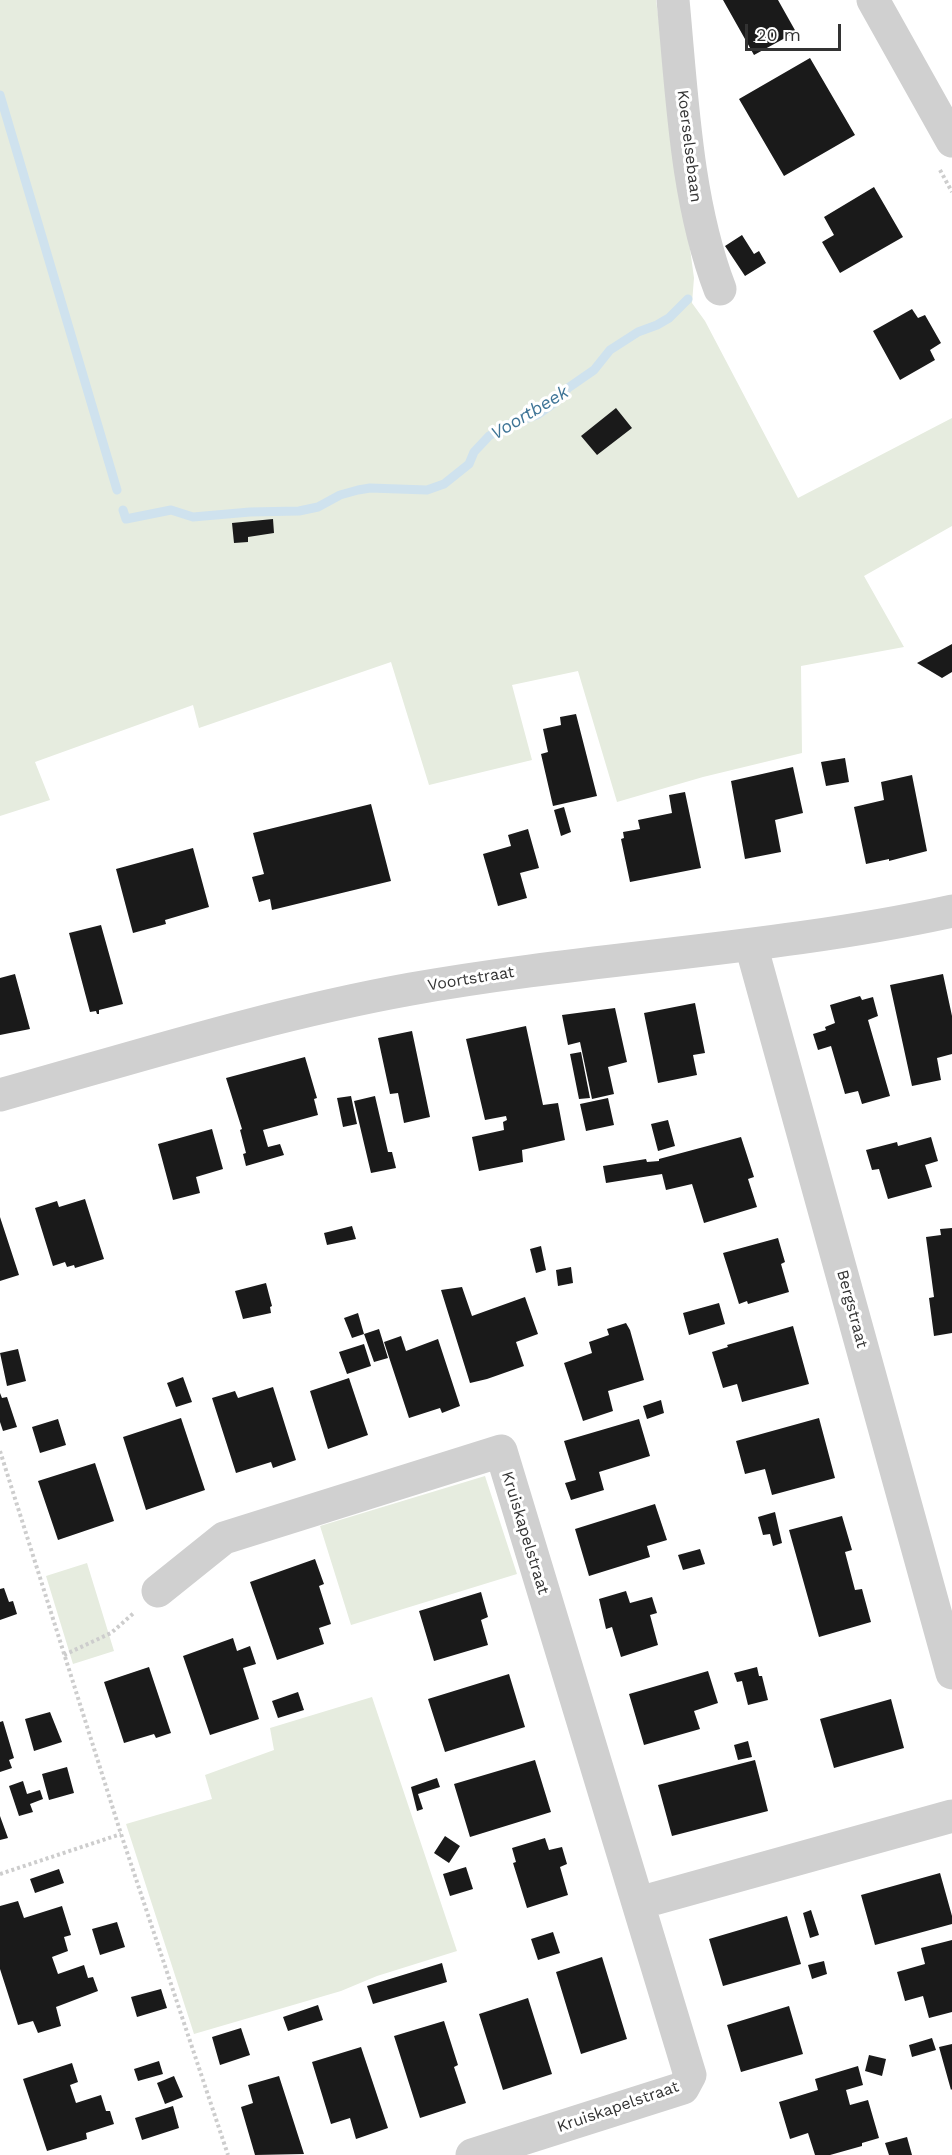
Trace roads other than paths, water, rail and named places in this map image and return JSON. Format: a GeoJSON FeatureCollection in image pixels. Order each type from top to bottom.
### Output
{"type":"FeatureCollection","features":[{"type":"Feature","properties":{"kind":"street","name":"Koerselsebaan"},"geometry":{"type":"LineString","coordinates":[[673,0],[695,201],[709,260],[720,290]]}},
{"type":"Feature","properties":{"kind":"street"},"geometry":{"type":"LineString","coordinates":[[873,0],[952,141]]}},
{"type":"Feature","properties":{"kind":"street","name":"Voortstraat"},"geometry":{"type":"LineString","coordinates":[[0,1095],[278,1018],[409,989],[533,969],[751,945],[885,926],[952,912]]}},
{"type":"Feature","properties":{"kind":"street","name":"Bergstraat"},"geometry":{"type":"LineString","coordinates":[[751,945],[952,1673]]}},
{"type":"Feature","properties":{"kind":"street","name":"Kruiskapelstraat"},"geometry":{"type":"LineString","coordinates":[[158,1591],[224,1538],[501,1451],[690,2075],[683,2088],[472,2155]]}},
{"type":"Feature","properties":{"kind":"street"},"geometry":{"type":"LineString","coordinates":[[639,1903],[952,1816]]}},
{"type":"Feature","properties":{"kind":"waterway"},"geometry":{"type":"LineString","coordinates":[[0,95],[117,490]]}},
{"type":"Feature","properties":{"kind":"waterway","name":"Voortbeek"},"geometry":{"type":"LineString","coordinates":[[123,510],[126,519],[171,510],[193,517],[299,511],[318,507],[340,495],[358,490],[370,488],[427,490],[444,484],[469,464],[474,452],[489,436],[507,425],[537,415],[557,401],[568,388],[594,370],[610,350],[638,332],[669,318],[688,299]]}}]}
